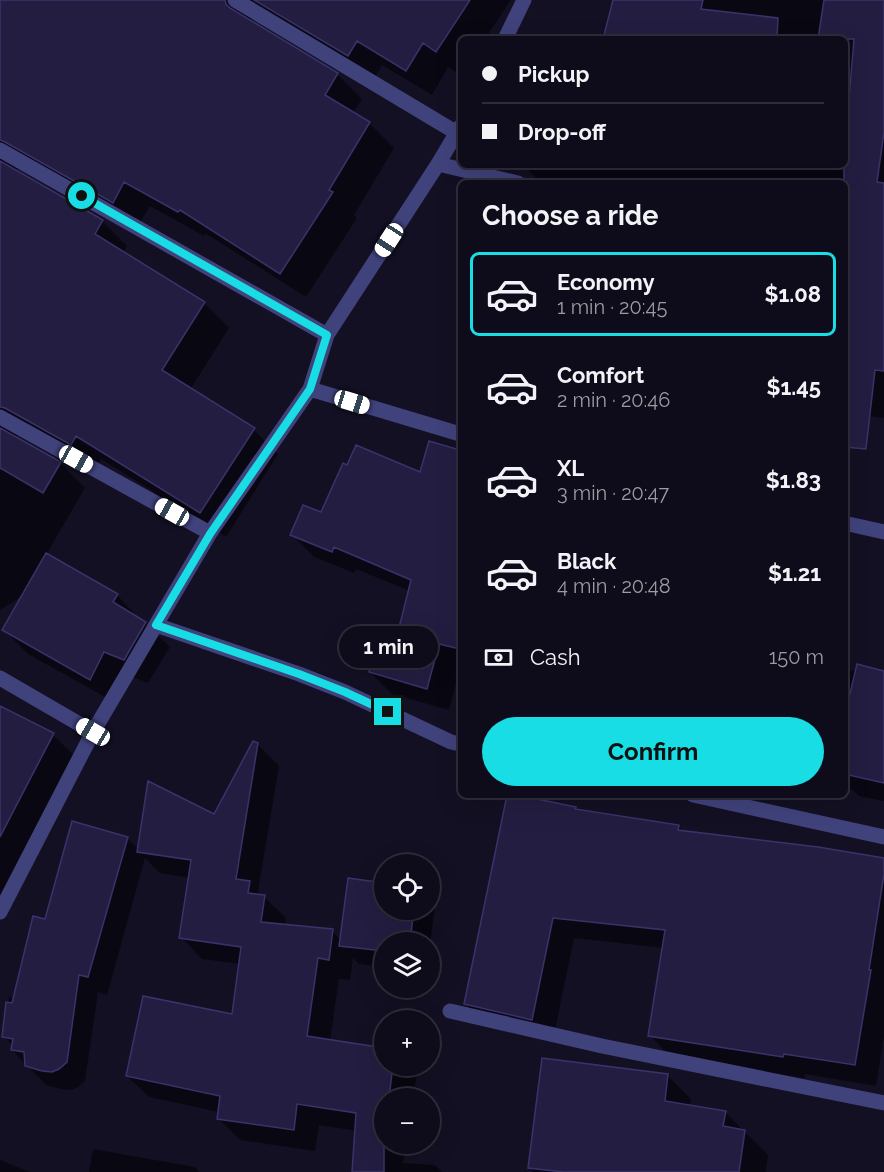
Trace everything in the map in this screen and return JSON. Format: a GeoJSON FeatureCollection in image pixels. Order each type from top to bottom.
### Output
{"type":"FeatureCollection","features":[{"type":"Feature","properties":{"kind":"street"},"geometry":{"type":"LineString","coordinates":[[235,0],[458,129]]}},
{"type":"Feature","properties":{"kind":"street"},"geometry":{"type":"LineString","coordinates":[[506,36],[524,0]]}},
{"type":"Feature","properties":{"kind":"street"},"geometry":{"type":"LineString","coordinates":[[0,912],[93,732],[210,534],[310,389],[327,335],[458,132]]}},
{"type":"Feature","properties":{"kind":"street"},"geometry":{"type":"LineString","coordinates":[[0,150],[327,335]]}},
{"type":"Feature","properties":{"kind":"street"},"geometry":{"type":"LineString","coordinates":[[438,164],[505,180]]}},
{"type":"Feature","properties":{"kind":"street"},"geometry":{"type":"LineString","coordinates":[[310,389],[458,433]]}},
{"type":"Feature","properties":{"kind":"street"},"geometry":{"type":"LineString","coordinates":[[0,417],[210,534]]}},
{"type":"Feature","properties":{"kind":"street"},"geometry":{"type":"LineString","coordinates":[[848,524],[884,532]]}},
{"type":"Feature","properties":{"kind":"street"},"geometry":{"type":"LineString","coordinates":[[156,625],[345,692],[458,744]]}},
{"type":"Feature","properties":{"kind":"street"},"geometry":{"type":"LineString","coordinates":[[0,678],[93,732]]}},
{"type":"Feature","properties":{"kind":"street"},"geometry":{"type":"LineString","coordinates":[[707,798],[884,837]]}},
{"type":"Feature","properties":{"kind":"street"},"geometry":{"type":"LineString","coordinates":[[450,1011],[602,1046],[884,1103]]}},
{"type":"Feature","properties":{"kind":"building"},"geometry":{"type":"Polygon","coordinates":[[[0,0],[225,0],[230,8],[338,73],[325,95],[370,122],[329,190],[333,192],[280,274],[180,210],[178,212],[124,182],[113,203],[0,140],[0,0]]]}},
{"type":"Feature","properties":{"kind":"building"},"geometry":{"type":"Polygon","coordinates":[[[254,0],[470,0],[436,52],[423,43],[406,71],[357,41],[348,56],[254,0]]]}},
{"type":"Feature","properties":{"kind":"building"},"geometry":{"type":"Polygon","coordinates":[[[613,0],[703,0],[701,9],[778,18],[777,36],[604,36],[613,0]]]}},
{"type":"Feature","properties":{"kind":"building"},"geometry":{"type":"Polygon","coordinates":[[[824,0],[884,0],[884,132],[877,182],[884,183],[884,371],[875,370],[866,449],[848,447],[848,180],[844,180],[844,168],[848,168],[848,109],[854,39],[848,39],[848,36],[818,36],[824,0]]]}},
{"type":"Feature","properties":{"kind":"building"},"geometry":{"type":"Polygon","coordinates":[[[0,161],[103,220],[95,234],[205,302],[162,370],[255,428],[200,513],[76,436],[71,445],[0,407],[0,161]]]}},
{"type":"Feature","properties":{"kind":"building"},"geometry":{"type":"Polygon","coordinates":[[[0,428],[61,462],[43,493],[0,468],[0,428]]]}},
{"type":"Feature","properties":{"kind":"building"},"geometry":{"type":"Polygon","coordinates":[[[429,441],[458,449],[458,649],[439,644],[427,689],[369,672],[380,632],[397,636],[411,580],[334,547],[332,552],[290,535],[303,505],[321,512],[343,463],[347,465],[356,445],[420,472],[429,441]]]}},
{"type":"Feature","properties":{"kind":"building"},"geometry":{"type":"Polygon","coordinates":[[[46,553],[118,594],[113,602],[146,622],[124,660],[104,652],[90,680],[2,630],[46,553]]]}},
{"type":"Feature","properties":{"kind":"building"},"geometry":{"type":"Polygon","coordinates":[[[857,664],[884,671],[884,783],[848,775],[848,702],[857,664]]]}},
{"type":"Feature","properties":{"kind":"building"},"geometry":{"type":"Polygon","coordinates":[[[0,706],[54,733],[0,837],[0,706]]]}},
{"type":"Feature","properties":{"kind":"building"},"geometry":{"type":"Polygon","coordinates":[[[253,741],[258,743],[236,879],[250,881],[248,893],[265,895],[261,922],[333,929],[329,960],[318,958],[307,1036],[374,1046],[374,1076],[392,1076],[390,1088],[374,1088],[374,1154],[384,1154],[384,1172],[352,1172],[356,1113],[297,1104],[294,1130],[217,1119],[220,1096],[126,1076],[143,996],[232,1014],[241,947],[179,938],[191,860],[137,852],[148,781],[214,814],[253,741]]]}},
{"type":"Feature","properties":{"kind":"building"},"geometry":{"type":"Polygon","coordinates":[[[506,798],[532,798],[576,807],[575,809],[679,825],[678,830],[818,847],[884,858],[884,874],[869,970],[871,970],[855,1065],[784,1054],[783,1057],[648,1036],[665,930],[553,918],[532,1020],[464,1004],[506,798]]]}},
{"type":"Feature","properties":{"kind":"building"},"geometry":{"type":"Polygon","coordinates":[[[72,821],[128,837],[88,977],[79,975],[67,1062],[52,1072],[25,1066],[24,1052],[11,1050],[13,1039],[2,1037],[6,1002],[12,1003],[33,916],[45,919],[72,821]]]}},
{"type":"Feature","properties":{"kind":"building"},"geometry":{"type":"Polygon","coordinates":[[[348,878],[374,882],[374,920],[413,920],[411,932],[374,932],[374,950],[339,946],[348,878]]]}},
{"type":"Feature","properties":{"kind":"building"},"geometry":{"type":"Polygon","coordinates":[[[542,1058],[668,1074],[665,1101],[726,1111],[723,1126],[745,1130],[739,1172],[564,1172],[528,1168],[542,1058]]]}},
{"type":"Feature","properties":{"kind":"route"},"geometry":{"type":"LineString","coordinates":[[82,196],[327,335],[310,389],[210,534],[156,625],[299,674],[388,712]]}}]}
